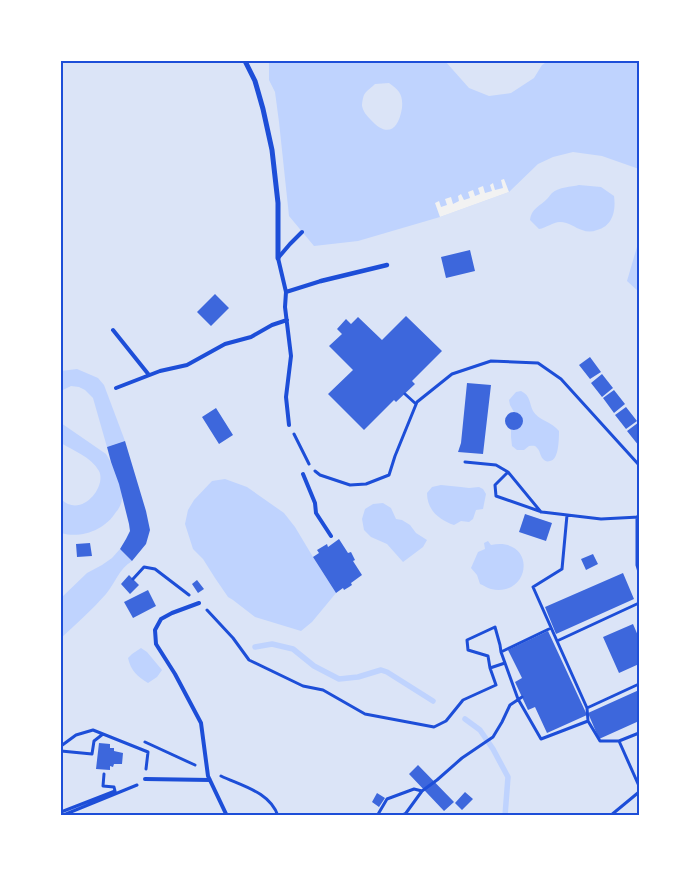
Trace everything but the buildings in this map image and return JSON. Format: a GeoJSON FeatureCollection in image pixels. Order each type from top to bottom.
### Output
{"type":"FeatureCollection","features":[{"type":"Feature","properties":{"kind":"street"},"geometry":{"type":"LineString","coordinates":[[245,61],[256,81],[272,150],[278,203],[278,258]]}},
{"type":"Feature","properties":{"kind":"street"},"geometry":{"type":"LineString","coordinates":[[321,281],[387,265]]}},
{"type":"Feature","properties":{"kind":"lane"},"geometry":{"type":"LineString","coordinates":[[289,424],[286,398],[291,356],[285,307],[286,292],[278,258],[302,232]]}},
{"type":"Feature","properties":{"kind":"lane"},"geometry":{"type":"LineString","coordinates":[[286,292],[321,281]]}},
{"type":"Feature","properties":{"kind":"lane"},"geometry":{"type":"LineString","coordinates":[[116,388],[160,371],[187,365],[225,344],[251,337],[287,320]]}},
{"type":"Feature","properties":{"kind":"lane"},"geometry":{"type":"LineString","coordinates":[[113,330],[149,375]]}},
{"type":"Feature","properties":{"kind":"lane"},"geometry":{"type":"LineString","coordinates":[[303,474],[315,503],[316,513],[331,536]]}},
{"type":"Feature","properties":{"kind":"lane"},"geometry":{"type":"LineString","coordinates":[[199,603],[161,619],[155,630],[156,644],[175,674],[201,724],[208,776],[227,816]]}},
{"type":"Feature","properties":{"kind":"lane"},"geometry":{"type":"LineString","coordinates":[[145,779],[210,780]]}},
{"type":"Feature","properties":{"kind":"path"},"geometry":{"type":"LineString","coordinates":[[289,424],[311,467],[320,475],[350,485],[366,484],[389,475],[416,404],[452,374],[491,361],[538,364],[561,379],[639,466]]}},
{"type":"Feature","properties":{"kind":"path"},"geometry":{"type":"LineString","coordinates":[[405,394],[416,404]]}},
{"type":"Feature","properties":{"kind":"path"},"geometry":{"type":"LineString","coordinates":[[465,462],[496,465],[508,472],[542,512]]}},
{"type":"Feature","properties":{"kind":"path"},"geometry":{"type":"LineString","coordinates":[[508,472],[495,485],[496,496],[542,512],[601,519],[638,516],[637,566],[639,572]]}},
{"type":"Feature","properties":{"kind":"path"},"geometry":{"type":"LineString","coordinates":[[567,515],[562,568],[533,587],[587,708],[588,721],[600,741],[619,741],[639,733]]}},
{"type":"Feature","properties":{"kind":"path"},"geometry":{"type":"LineString","coordinates":[[557,641],[639,603]]}},
{"type":"Feature","properties":{"kind":"path"},"geometry":{"type":"LineString","coordinates":[[233,638],[250,660],[303,686],[323,690],[364,714],[434,727],[446,721],[463,700],[496,685],[488,656],[468,650],[467,640],[495,627],[505,663],[540,739],[588,721]]}},
{"type":"Feature","properties":{"kind":"path"},"geometry":{"type":"LineString","coordinates":[[501,652],[551,628]]}},
{"type":"Feature","properties":{"kind":"path"},"geometry":{"type":"LineString","coordinates":[[490,668],[505,663]]}},
{"type":"Feature","properties":{"kind":"path"},"geometry":{"type":"LineString","coordinates":[[587,708],[639,684]]}},
{"type":"Feature","properties":{"kind":"path"},"geometry":{"type":"LineString","coordinates":[[401,816],[406,813],[422,791],[492,736],[502,722],[510,705],[520,698]]}},
{"type":"Feature","properties":{"kind":"path"},"geometry":{"type":"LineString","coordinates":[[61,746],[76,735],[93,730],[148,752],[144,782],[62,816]]}},
{"type":"Feature","properties":{"kind":"path"},"geometry":{"type":"LineString","coordinates":[[61,751],[92,754],[94,741],[104,734]]}},
{"type":"Feature","properties":{"kind":"path"},"geometry":{"type":"LineString","coordinates":[[619,741],[639,786]]}},
{"type":"Feature","properties":{"kind":"path"},"geometry":{"type":"LineString","coordinates":[[61,812],[115,791],[114,787],[103,786],[104,774]]}},
{"type":"Feature","properties":{"kind":"path"},"geometry":{"type":"LineString","coordinates":[[377,816],[387,799],[414,789],[422,791]]}},
{"type":"Feature","properties":{"kind":"path"},"geometry":{"type":"LineString","coordinates":[[610,816],[639,792]]}},
{"type":"Feature","properties":{"kind":"shaded area"},"geometry":{"type":"Polygon","coordinates":[[[61,61],[639,61],[639,816],[61,816],[61,61]]]}},
{"type":"Feature","properties":{"kind":"water"},"geometry":{"type":"Polygon","coordinates":[[[269,61],[445,61],[469,88],[489,96],[511,93],[534,78],[542,65],[548,61],[639,61],[639,169],[602,156],[573,152],[553,157],[538,164],[509,192],[440,217],[358,241],[314,246],[289,216],[275,92],[269,80],[269,61]],[[389,83],[375,84],[365,94],[362,102],[362,108],[367,116],[376,125],[386,130],[394,127],[398,122],[402,108],[401,96],[389,83]]]}},
{"type":"Feature","properties":{"kind":"water"},"geometry":{"type":"Polygon","coordinates":[[[579,185],[601,187],[614,196],[614,212],[607,225],[595,231],[588,231],[560,222],[539,229],[530,220],[534,210],[552,193],[562,188],[579,185]]]}},
{"type":"Feature","properties":{"kind":"water"},"geometry":{"type":"Polygon","coordinates":[[[639,240],[639,292],[627,281],[639,240]]]}},
{"type":"Feature","properties":{"kind":"water"},"geometry":{"type":"Polygon","coordinates":[[[77,369],[98,378],[104,385],[125,441],[107,447],[93,398],[79,387],[71,386],[61,391],[61,371],[77,369]]]}},
{"type":"Feature","properties":{"kind":"water"},"geometry":{"type":"Polygon","coordinates":[[[521,391],[528,397],[535,414],[559,431],[558,448],[553,460],[548,461],[542,458],[535,446],[529,446],[524,450],[517,450],[512,446],[511,430],[520,427],[522,420],[519,414],[514,412],[509,400],[516,392],[521,391]]]}},
{"type":"Feature","properties":{"kind":"water"},"geometry":{"type":"Polygon","coordinates":[[[61,423],[106,454],[119,481],[122,498],[118,509],[106,524],[84,534],[69,535],[61,533],[61,499],[69,504],[76,505],[90,499],[99,485],[99,471],[92,462],[61,443],[61,423]]]}},
{"type":"Feature","properties":{"kind":"water"},"geometry":{"type":"Polygon","coordinates":[[[225,479],[247,487],[284,513],[295,527],[336,593],[312,622],[301,631],[255,617],[228,597],[203,559],[193,549],[185,524],[188,510],[194,500],[212,481],[225,479]]]}},
{"type":"Feature","properties":{"kind":"water"},"geometry":{"type":"Polygon","coordinates":[[[441,485],[469,488],[479,487],[483,489],[486,494],[483,509],[476,510],[473,519],[469,522],[461,521],[454,525],[443,520],[435,514],[429,504],[427,493],[432,487],[441,485]]]}},
{"type":"Feature","properties":{"kind":"water"},"geometry":{"type":"Polygon","coordinates":[[[383,503],[391,508],[396,519],[410,525],[416,533],[427,540],[423,547],[403,562],[387,544],[371,537],[364,530],[362,519],[365,509],[373,504],[383,503]]]}},
{"type":"Feature","properties":{"kind":"water"},"geometry":{"type":"Polygon","coordinates":[[[488,541],[491,545],[506,545],[516,549],[522,557],[524,567],[521,577],[515,585],[505,589],[491,589],[480,584],[477,575],[471,568],[478,552],[485,549],[484,543],[488,541]]]}},
{"type":"Feature","properties":{"kind":"water"},"geometry":{"type":"Polygon","coordinates":[[[120,549],[132,561],[123,568],[101,600],[61,638],[61,598],[87,573],[112,558],[120,549]]]}},
{"type":"Feature","properties":{"kind":"water"},"geometry":{"type":"Polygon","coordinates":[[[141,648],[147,652],[162,670],[157,677],[148,683],[135,673],[128,658],[141,648]]]}},
{"type":"Feature","properties":{"kind":"pier"},"geometry":{"type":"Polygon","coordinates":[[[504,179],[509,192],[440,217],[435,203],[439,201],[441,207],[447,205],[445,199],[451,197],[453,204],[459,201],[458,196],[461,194],[464,200],[470,198],[468,192],[473,190],[475,196],[480,194],[478,188],[483,186],[485,193],[492,191],[490,185],[493,183],[495,190],[503,188],[501,180],[504,179]]]}},
{"type":"Feature","properties":{"kind":"waterway"},"geometry":{"type":"LineString","coordinates":[[255,647],[272,644],[293,649],[314,666],[339,679],[358,677],[381,670],[433,701]]}},
{"type":"Feature","properties":{"kind":"waterway"},"geometry":{"type":"LineString","coordinates":[[465,719],[480,730],[508,777],[505,816]]}}]}
